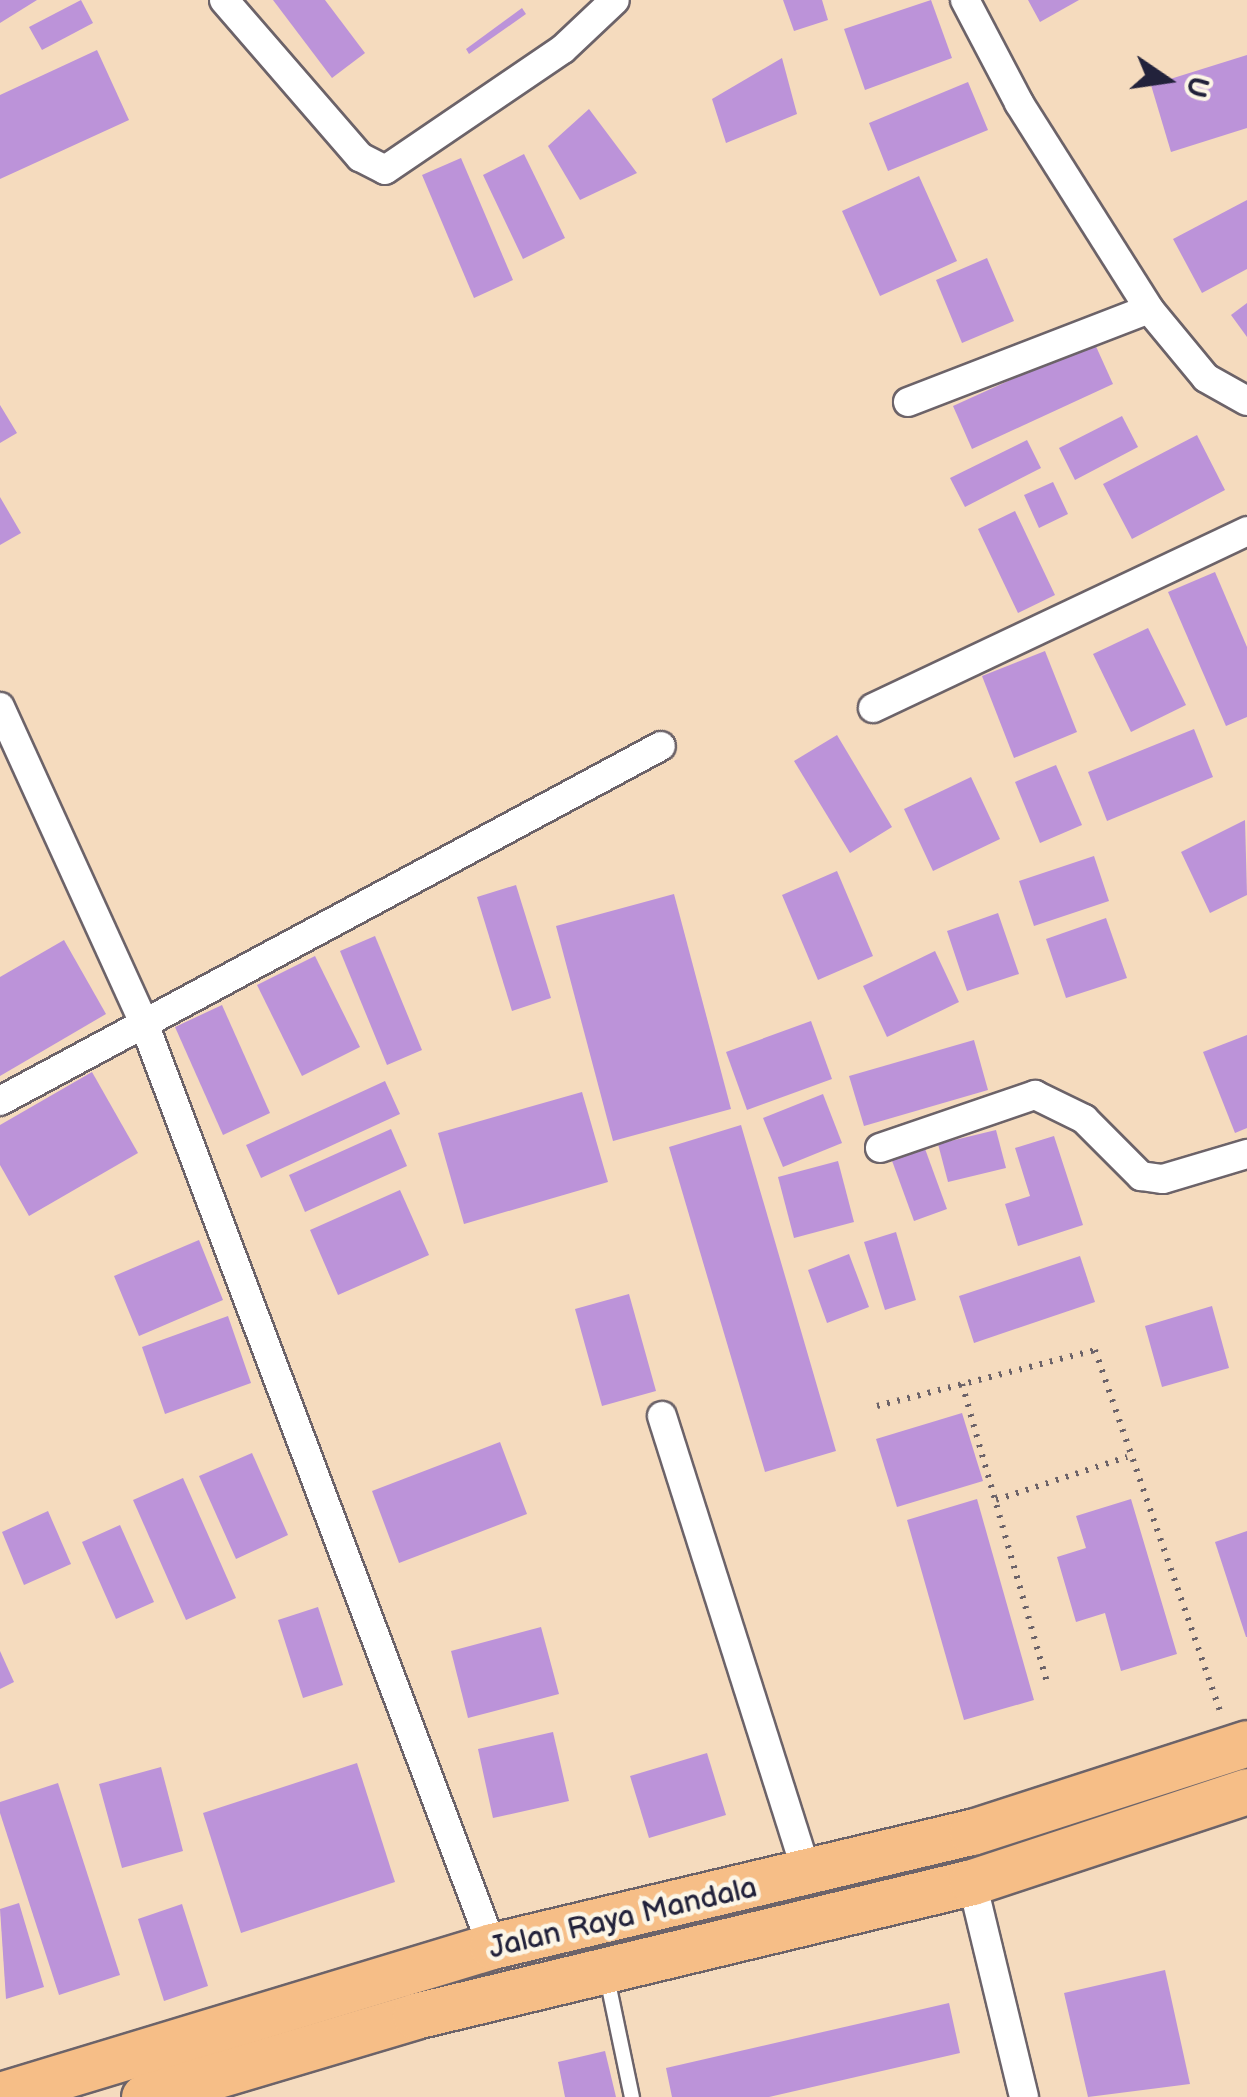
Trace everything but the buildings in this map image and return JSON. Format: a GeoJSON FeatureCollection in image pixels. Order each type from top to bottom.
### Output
{"type":"FeatureCollection","features":[{"type":"Feature","properties":{"kind":"highway","name":"Jalan Raya Mandala"},"geometry":{"type":"LineString","coordinates":[[0,2096],[492,1946],[808,1876],[1240,1745]]}},
{"type":"Feature","properties":{"kind":"highway","name":"Jalan Raya Mandala"},"geometry":{"type":"LineString","coordinates":[[144,2097],[415,2016],[972,1882],[1247,1791]]}},
{"type":"Feature","properties":{"kind":"street"},"geometry":{"type":"LineString","coordinates":[[224,0],[360,157],[385,170],[563,49],[615,0]]}},
{"type":"Feature","properties":{"kind":"street"},"geometry":{"type":"LineString","coordinates":[[966,0],[1149,309],[1206,378],[1247,401]]}},
{"type":"Feature","properties":{"kind":"street"},"geometry":{"type":"LineString","coordinates":[[908,402],[1149,309]]}},
{"type":"Feature","properties":{"kind":"street"},"geometry":{"type":"LineString","coordinates":[[874,708],[1247,532]]}},
{"type":"Feature","properties":{"kind":"street"},"geometry":{"type":"LineString","coordinates":[[2,715],[142,1018],[492,1946]]}},
{"type":"Feature","properties":{"kind":"street"},"geometry":{"type":"LineString","coordinates":[[0,1101],[142,1018],[660,746]]}},
{"type":"Feature","properties":{"kind":"street"},"geometry":{"type":"LineString","coordinates":[[880,1148],[1035,1096],[1084,1119],[1141,1176],[1163,1179],[1247,1154]]}},
{"type":"Feature","properties":{"kind":"street"},"geometry":{"type":"LineString","coordinates":[[662,1416],[808,1876]]}},
{"type":"Feature","properties":{"kind":"street"},"geometry":{"type":"LineString","coordinates":[[972,1882],[1024,2097]]}},
{"type":"Feature","properties":{"kind":"lane"},"geometry":{"type":"LineString","coordinates":[[606,1973],[632,2097]]}},
{"type":"Feature","properties":{"kind":"path"},"geometry":{"type":"LineString","coordinates":[[877,1406],[1096,1350],[1127,1457],[1240,1745]]}},
{"type":"Feature","properties":{"kind":"path"},"geometry":{"type":"LineString","coordinates":[[962,1384],[1047,1682]]}},
{"type":"Feature","properties":{"kind":"path"},"geometry":{"type":"LineString","coordinates":[[996,1500],[1127,1457]]}}]}
